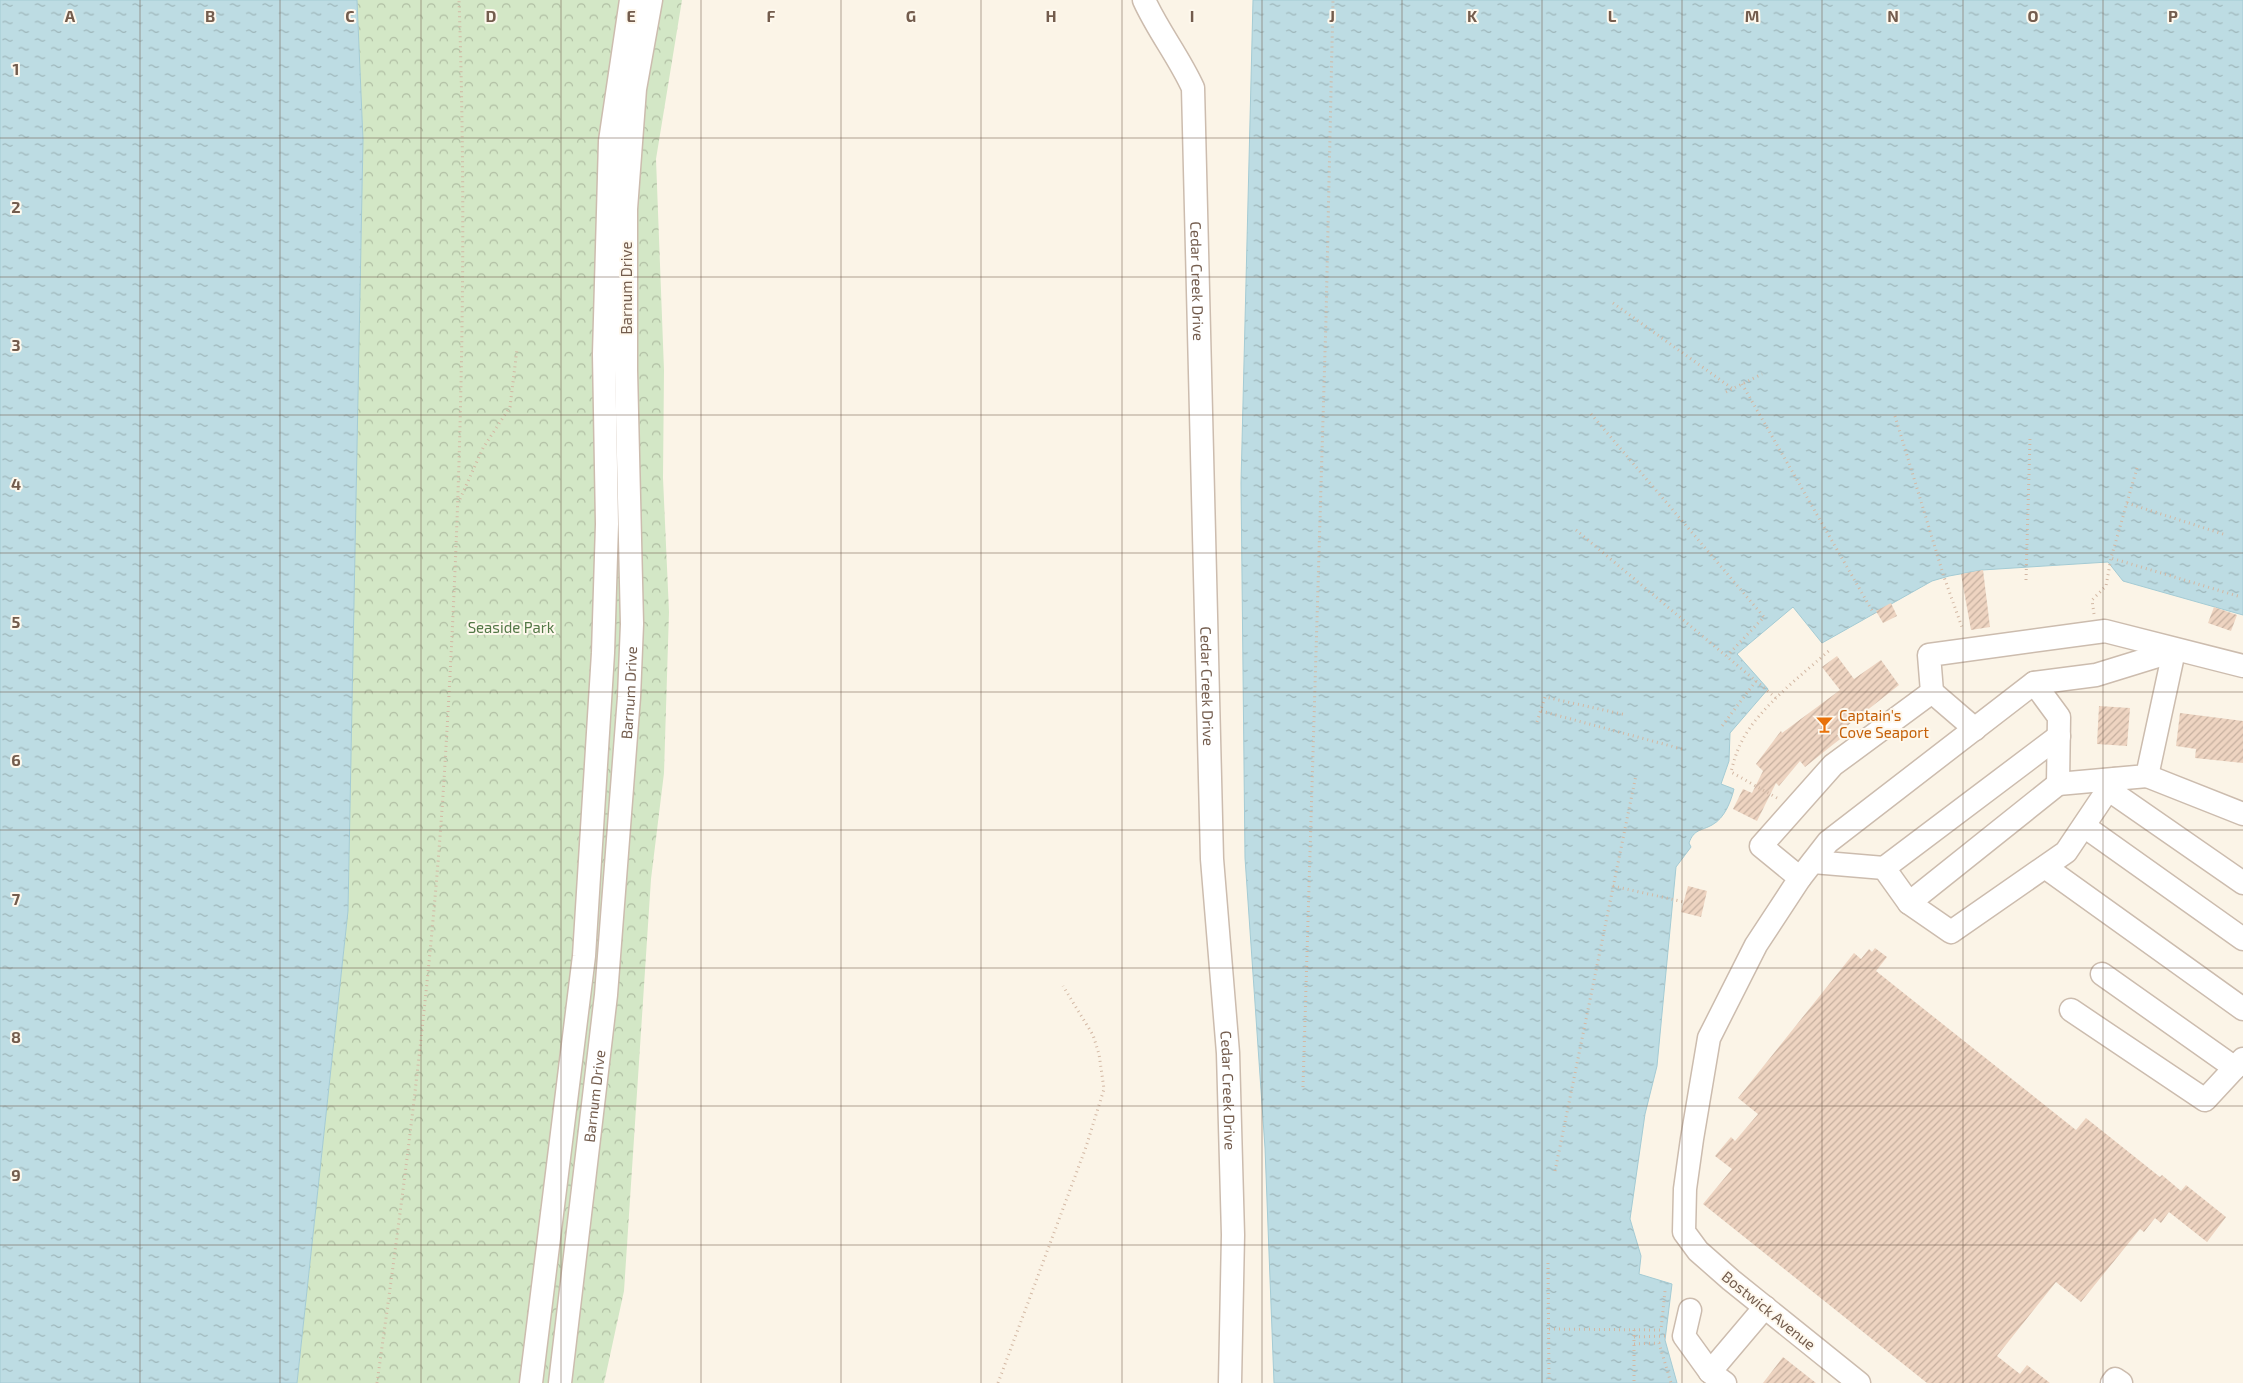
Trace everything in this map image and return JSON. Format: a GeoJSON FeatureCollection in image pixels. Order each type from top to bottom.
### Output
{"type":"FeatureCollection","features":[{"type":"Feature","properties":{"kind":"street","name":"Barnum Drive"},"geometry":{"type":"LineString","coordinates":[[532,1383],[584,956],[603,653],[607,524],[604,354],[610,142],[631,0]]}},
{"type":"Feature","properties":{"kind":"street","name":"Barnum Drive"},"geometry":{"type":"LineString","coordinates":[[560,1383],[606,995],[629,697],[632,624],[626,370],[626,209],[635,89],[651,0]]}},
{"type":"Feature","properties":{"kind":"street","name":"Cedar Creek Drive"},"geometry":{"type":"LineString","coordinates":[[1144,0],[1158,30],[1182,65],[1193,88],[1212,859],[1228,1053],[1232,1235],[1230,1383]]}},
{"type":"Feature","properties":{"kind":"street"},"geometry":{"type":"LineString","coordinates":[[1975,729],[1932,692],[1929,655],[2105,631],[2243,666]]}},
{"type":"Feature","properties":{"kind":"street"},"geometry":{"type":"LineString","coordinates":[[1806,870],[1828,842],[2034,683],[2096,675],[2175,650]]}},
{"type":"Feature","properties":{"kind":"street"},"geometry":{"type":"LineString","coordinates":[[2147,776],[2175,650]]}},
{"type":"Feature","properties":{"kind":"street"},"geometry":{"type":"LineString","coordinates":[[2034,683],[2059,717],[2058,784]]}},
{"type":"Feature","properties":{"kind":"street"},"geometry":{"type":"LineString","coordinates":[[1932,692],[1833,765],[1761,846],[1806,870],[1884,868],[2059,736]]}},
{"type":"Feature","properties":{"kind":"street"},"geometry":{"type":"LineString","coordinates":[[1909,903],[2058,784],[2112,784],[2147,776],[2243,814]]}},
{"type":"Feature","properties":{"kind":"street"},"geometry":{"type":"LineString","coordinates":[[1884,868],[1909,903],[1951,932],[2066,852],[2112,784]]}},
{"type":"Feature","properties":{"kind":"street"},"geometry":{"type":"LineString","coordinates":[[2112,784],[2243,884]]}},
{"type":"Feature","properties":{"kind":"street"},"geometry":{"type":"LineString","coordinates":[[2084,826],[2243,939]]}},
{"type":"Feature","properties":{"kind":"street"},"geometry":{"type":"LineString","coordinates":[[2045,867],[2243,1009]]}},
{"type":"Feature","properties":{"kind":"street","name":"Bostwick Avenue"},"geometry":{"type":"LineString","coordinates":[[1806,870],[1756,945],[1710,1038],[1685,1189],[1684,1232],[1698,1251],[1765,1308],[1859,1383]]}},
{"type":"Feature","properties":{"kind":"street"},"geometry":{"type":"LineString","coordinates":[[2071,1010],[2205,1100],[2239,1063],[2102,974]]}},
{"type":"Feature","properties":{"kind":"street"},"geometry":{"type":"LineString","coordinates":[[1690,1310],[1684,1336],[1717,1378],[1765,1308]]}},
{"type":"Feature","properties":{"kind":"street"},"geometry":{"type":"LineString","coordinates":[[2112,1383],[2115,1379],[2121,1383]]}},
{"type":"Feature","properties":{"kind":"path"},"geometry":{"type":"LineString","coordinates":[[377,1383],[416,1080],[444,782],[458,502],[463,198],[460,0]]}},
{"type":"Feature","properties":{"kind":"path"},"geometry":{"type":"LineString","coordinates":[[1303,1087],[1326,319],[1333,0]]}},
{"type":"Feature","properties":{"kind":"path"},"geometry":{"type":"LineString","coordinates":[[1613,303],[1733,389]]}},
{"type":"Feature","properties":{"kind":"path"},"geometry":{"type":"LineString","coordinates":[[458,502],[483,448],[510,406],[517,349]]}},
{"type":"Feature","properties":{"kind":"path"},"geometry":{"type":"LineString","coordinates":[[1726,392],[1762,374]]}},
{"type":"Feature","properties":{"kind":"path"},"geometry":{"type":"LineString","coordinates":[[1742,384],[1874,614]]}},
{"type":"Feature","properties":{"kind":"path"},"geometry":{"type":"LineString","coordinates":[[1591,414],[1764,618],[1727,656]]}},
{"type":"Feature","properties":{"kind":"path"},"geometry":{"type":"LineString","coordinates":[[1895,416],[1944,577],[1969,649]]}},
{"type":"Feature","properties":{"kind":"path"},"geometry":{"type":"LineString","coordinates":[[2026,580],[2030,438]]}},
{"type":"Feature","properties":{"kind":"path"},"geometry":{"type":"LineString","coordinates":[[2095,633],[2092,600],[2106,586],[2111,558],[2137,468]]}},
{"type":"Feature","properties":{"kind":"path"},"geometry":{"type":"LineString","coordinates":[[2127,503],[2226,535]]}},
{"type":"Feature","properties":{"kind":"path"},"geometry":{"type":"LineString","coordinates":[[1576,530],[1777,699]]}},
{"type":"Feature","properties":{"kind":"path"},"geometry":{"type":"LineString","coordinates":[[2111,558],[2241,597]]}},
{"type":"Feature","properties":{"kind":"path"},"geometry":{"type":"LineString","coordinates":[[1795,808],[1731,772],[1744,737],[1777,699],[1831,649]]}},
{"type":"Feature","properties":{"kind":"path"},"geometry":{"type":"LineString","coordinates":[[1722,726],[1756,681]]}},
{"type":"Feature","properties":{"kind":"path"},"geometry":{"type":"LineString","coordinates":[[1537,722],[1545,697],[1626,715]]}},
{"type":"Feature","properties":{"kind":"path"},"geometry":{"type":"LineString","coordinates":[[1541,711],[1682,749]]}},
{"type":"Feature","properties":{"kind":"path"},"geometry":{"type":"LineString","coordinates":[[1555,1171],[1636,775]]}},
{"type":"Feature","properties":{"kind":"path"},"geometry":{"type":"LineString","coordinates":[[1613,886],[1684,902]]}},
{"type":"Feature","properties":{"kind":"path"},"geometry":{"type":"LineString","coordinates":[[998,1383],[1086,1147],[1104,1089],[1099,1054],[1093,1035],[1063,986]]}},
{"type":"Feature","properties":{"kind":"path"},"geometry":{"type":"LineString","coordinates":[[1548,1263],[1549,1383]]}},
{"type":"Feature","properties":{"kind":"path"},"geometry":{"type":"LineString","coordinates":[[1549,1329],[1661,1330],[1665,1291]]}},
{"type":"Feature","properties":{"kind":"path"},"geometry":{"type":"LineString","coordinates":[[1634,1330],[1634,1383]]}},
{"type":"Feature","properties":{"kind":"path"},"geometry":{"type":"LineString","coordinates":[[1634,1337],[1662,1336]]}},
{"type":"Feature","properties":{"kind":"path"},"geometry":{"type":"LineString","coordinates":[[1634,1344],[1659,1343],[1671,1383]]}},
{"type":"Feature","properties":{"kind":"green space","name":"Seaside Park"},"geometry":{"type":"Polygon","coordinates":[[[357,0],[682,0],[656,159],[664,370],[663,478],[669,612],[664,773],[651,879],[624,1291],[604,1383],[297,1383],[348,911],[363,140],[357,0]]]}},
{"type":"Feature","properties":{"kind":"water"},"geometry":{"type":"Polygon","coordinates":[[[0,0],[357,0],[363,140],[348,911],[297,1383],[0,1383],[0,0]]]}},
{"type":"Feature","properties":{"kind":"water"},"geometry":{"type":"Polygon","coordinates":[[[1253,0],[2243,0],[2243,615],[2123,581],[2108,562],[1982,570],[1932,581],[1822,643],[1793,607],[1737,654],[1768,689],[1730,733],[1729,761],[1721,784],[1734,789],[1727,809],[1717,822],[1693,835],[1689,843],[1691,847],[1676,867],[1657,1066],[1645,1114],[1630,1219],[1641,1256],[1639,1274],[1672,1284],[1665,1340],[1677,1383],[1274,1383],[1265,1148],[1245,858],[1241,483],[1253,0]]]}},
{"type":"Feature","properties":{"kind":"building"},"geometry":{"type":"Polygon","coordinates":[[[1983,570],[1990,627],[1971,630],[1961,574],[1983,570]]]}},
{"type":"Feature","properties":{"kind":"building"},"geometry":{"type":"Polygon","coordinates":[[[1891,603],[1897,616],[1883,623],[1876,611],[1891,603]]]}},
{"type":"Feature","properties":{"kind":"building"},"geometry":{"type":"Polygon","coordinates":[[[2214,607],[2237,615],[2231,631],[2208,623],[2214,607]]]}},
{"type":"Feature","properties":{"kind":"building","name":"Captain's Cove Seaport"},"geometry":{"type":"Polygon","coordinates":[[[1837,656],[1854,679],[1881,660],[1899,685],[1837,734],[1840,739],[1805,767],[1800,761],[1779,786],[1776,783],[1757,821],[1733,809],[1743,789],[1752,793],[1763,771],[1756,764],[1781,731],[1782,733],[1840,690],[1822,667],[1837,656]]]}},
{"type":"Feature","properties":{"kind":"building"},"geometry":{"type":"Polygon","coordinates":[[[2099,706],[2130,708],[2127,746],[2097,744],[2099,706]]]}},
{"type":"Feature","properties":{"kind":"building"},"geometry":{"type":"Polygon","coordinates":[[[2180,713],[2243,721],[2243,763],[2195,758],[2196,749],[2176,746],[2180,713]]]}},
{"type":"Feature","properties":{"kind":"building"},"geometry":{"type":"Polygon","coordinates":[[[1688,886],[1707,891],[1701,917],[1681,912],[1688,886]]]}},
{"type":"Feature","properties":{"kind":"building"},"geometry":{"type":"Polygon","coordinates":[[[1875,948],[1887,957],[1876,971],[2076,1130],[2086,1118],[2160,1177],[2162,1175],[2181,1191],[2186,1185],[2226,1217],[2207,1242],[2169,1212],[2161,1223],[2155,1218],[2144,1232],[2140,1229],[2081,1302],[2056,1282],[1997,1356],[2020,1374],[2027,1365],[2050,1383],[1927,1383],[1703,1204],[1732,1169],[1715,1156],[1731,1137],[1735,1141],[1758,1114],[1738,1098],[1854,953],[1861,959],[1869,949],[1872,952],[1875,948]]]}},
{"type":"Feature","properties":{"kind":"building"},"geometry":{"type":"Polygon","coordinates":[[[1783,1357],[1816,1383],[1763,1383],[1783,1357]]]}},
{"type":"Feature","properties":{"kind":"place","name":"Captain's Cove Seaport"},"geometry":{"type":"Point","coordinates":[1825,724]}}]}
